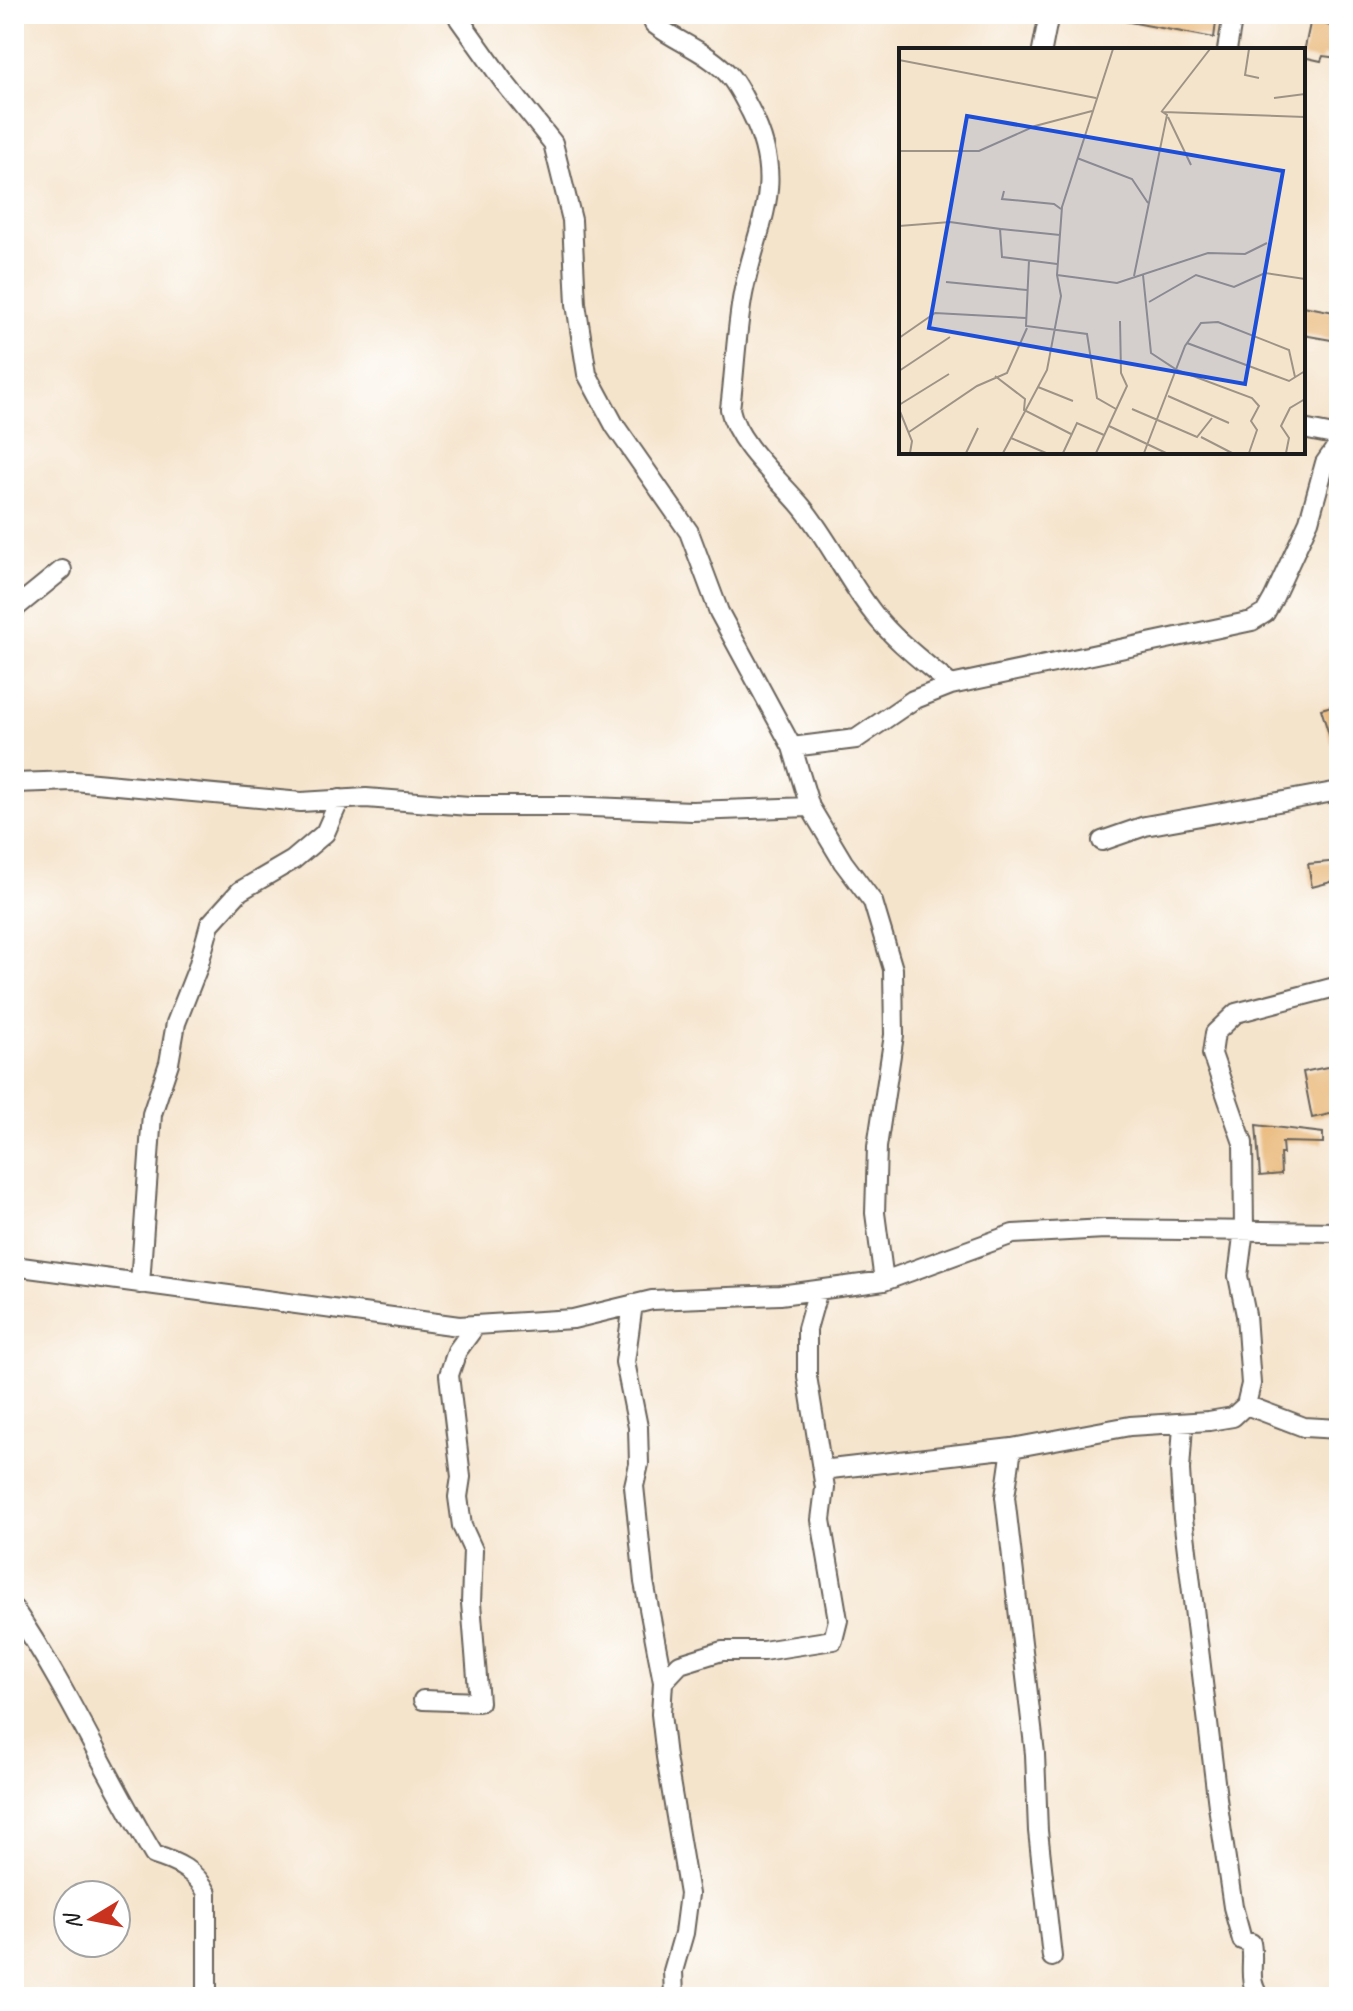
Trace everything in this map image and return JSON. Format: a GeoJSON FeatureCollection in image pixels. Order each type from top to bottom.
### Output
{"type":"FeatureCollection","features":[{"type":"Feature","properties":{"kind":"street"},"geometry":{"type":"LineString","coordinates":[[651,14],[654,24],[726,71],[764,138],[769,199],[749,262],[741,302],[730,409],[733,423],[766,467],[804,509],[874,615],[911,652],[951,685]]}},
{"type":"Feature","properties":{"kind":"street"},"geometry":{"type":"LineString","coordinates":[[1042,48],[1049,14]]}},
{"type":"Feature","properties":{"kind":"street"},"geometry":{"type":"LineString","coordinates":[[1227,48],[1233,14]]}},
{"type":"Feature","properties":{"kind":"street"},"geometry":{"type":"LineString","coordinates":[[459,19],[553,143],[572,220],[576,304],[587,374],[615,426],[689,532],[719,612],[792,747],[810,807],[843,862],[873,902],[893,969],[894,1035],[877,1147],[875,1199],[884,1281]]}},
{"type":"Feature","properties":{"kind":"street"},"geometry":{"type":"LineString","coordinates":[[1305,429],[1339,436]]}},
{"type":"Feature","properties":{"kind":"street"},"geometry":{"type":"LineString","coordinates":[[792,747],[856,739],[913,700],[951,685],[1238,626],[1265,613],[1309,521],[1325,463],[1339,443]]}},
{"type":"Feature","properties":{"kind":"street"},"geometry":{"type":"LineString","coordinates":[[14,609],[62,570]]}},
{"type":"Feature","properties":{"kind":"street"},"geometry":{"type":"LineString","coordinates":[[14,783],[74,781],[301,802],[366,798],[469,806],[692,811],[810,807]]}},
{"type":"Feature","properties":{"kind":"street"},"geometry":{"type":"LineString","coordinates":[[1102,841],[1145,826],[1339,791]]}},
{"type":"Feature","properties":{"kind":"street"},"geometry":{"type":"LineString","coordinates":[[140,1284],[152,1114],[169,1063],[176,1023],[198,967],[210,924],[240,891],[293,860],[325,833],[340,799]]}},
{"type":"Feature","properties":{"kind":"street"},"geometry":{"type":"LineString","coordinates":[[822,1470],[1012,1448],[1130,1426],[1183,1425],[1233,1417],[1246,1405],[1251,1384],[1246,1315],[1238,1276],[1244,1229],[1243,1143],[1212,1054],[1215,1033],[1236,1013],[1339,986]]}},
{"type":"Feature","properties":{"kind":"street"},"geometry":{"type":"LineString","coordinates":[[14,1266],[459,1326],[573,1319],[652,1300],[780,1295],[884,1281],[1013,1234],[1105,1229],[1339,1232]]}},
{"type":"Feature","properties":{"kind":"street"},"geometry":{"type":"LineString","coordinates":[[663,1682],[680,1664],[722,1651],[763,1651],[833,1640],[838,1620],[821,1520],[825,1488],[807,1376],[807,1329],[818,1290]]}},
{"type":"Feature","properties":{"kind":"street"},"geometry":{"type":"LineString","coordinates":[[633,1304],[625,1362],[638,1427],[639,1464],[634,1486],[644,1582],[663,1682],[661,1714],[666,1757],[689,1894],[684,1933],[673,1971],[674,1997]]}},
{"type":"Feature","properties":{"kind":"street"},"geometry":{"type":"LineString","coordinates":[[423,1700],[465,1704],[479,1702],[471,1603],[473,1550],[462,1526],[458,1497],[461,1477],[449,1375],[457,1351],[476,1325]]}},
{"type":"Feature","properties":{"kind":"street"},"geometry":{"type":"LineString","coordinates":[[1246,1405],[1304,1427],[1339,1429]]}},
{"type":"Feature","properties":{"kind":"street"},"geometry":{"type":"LineString","coordinates":[[1183,1425],[1180,1470],[1183,1518],[1218,1806],[1233,1907],[1242,1940],[1251,1943],[1251,1979],[1253,1989],[1260,1997]]}},
{"type":"Feature","properties":{"kind":"street"},"geometry":{"type":"LineString","coordinates":[[1012,1448],[1005,1497],[1035,1754],[1038,1831],[1052,1957]]}},
{"type":"Feature","properties":{"kind":"street"},"geometry":{"type":"LineString","coordinates":[[14,1609],[45,1655],[73,1712],[154,1855],[174,1862],[200,1878],[207,1893],[207,1997]]}},
{"type":"Feature","properties":{"kind":"building"},"geometry":{"type":"Polygon","coordinates":[[[1124,14],[1217,14],[1214,38],[1124,21],[1124,14]]]}},
{"type":"Feature","properties":{"kind":"building"},"geometry":{"type":"Polygon","coordinates":[[[1312,14],[1327,14],[1325,24],[1339,29],[1339,58],[1323,56],[1321,61],[1305,57],[1312,14]]]}},
{"type":"Feature","properties":{"kind":"building"},"geometry":{"type":"Polygon","coordinates":[[[1305,306],[1339,313],[1337,341],[1305,335],[1305,306]]]}},
{"type":"Feature","properties":{"kind":"building"},"geometry":{"type":"Polygon","coordinates":[[[1339,704],[1339,756],[1336,757],[1321,709],[1339,704]]]}},
{"type":"Feature","properties":{"kind":"building"},"geometry":{"type":"Polygon","coordinates":[[[1339,861],[1339,880],[1312,887],[1308,864],[1339,861]]]}},
{"type":"Feature","properties":{"kind":"building"},"geometry":{"type":"Polygon","coordinates":[[[1337,1065],[1339,1112],[1312,1118],[1303,1072],[1337,1065]]]}},
{"type":"Feature","properties":{"kind":"building"},"geometry":{"type":"Polygon","coordinates":[[[1256,1125],[1323,1133],[1323,1143],[1282,1142],[1281,1174],[1260,1176],[1256,1125]]]}}]}
